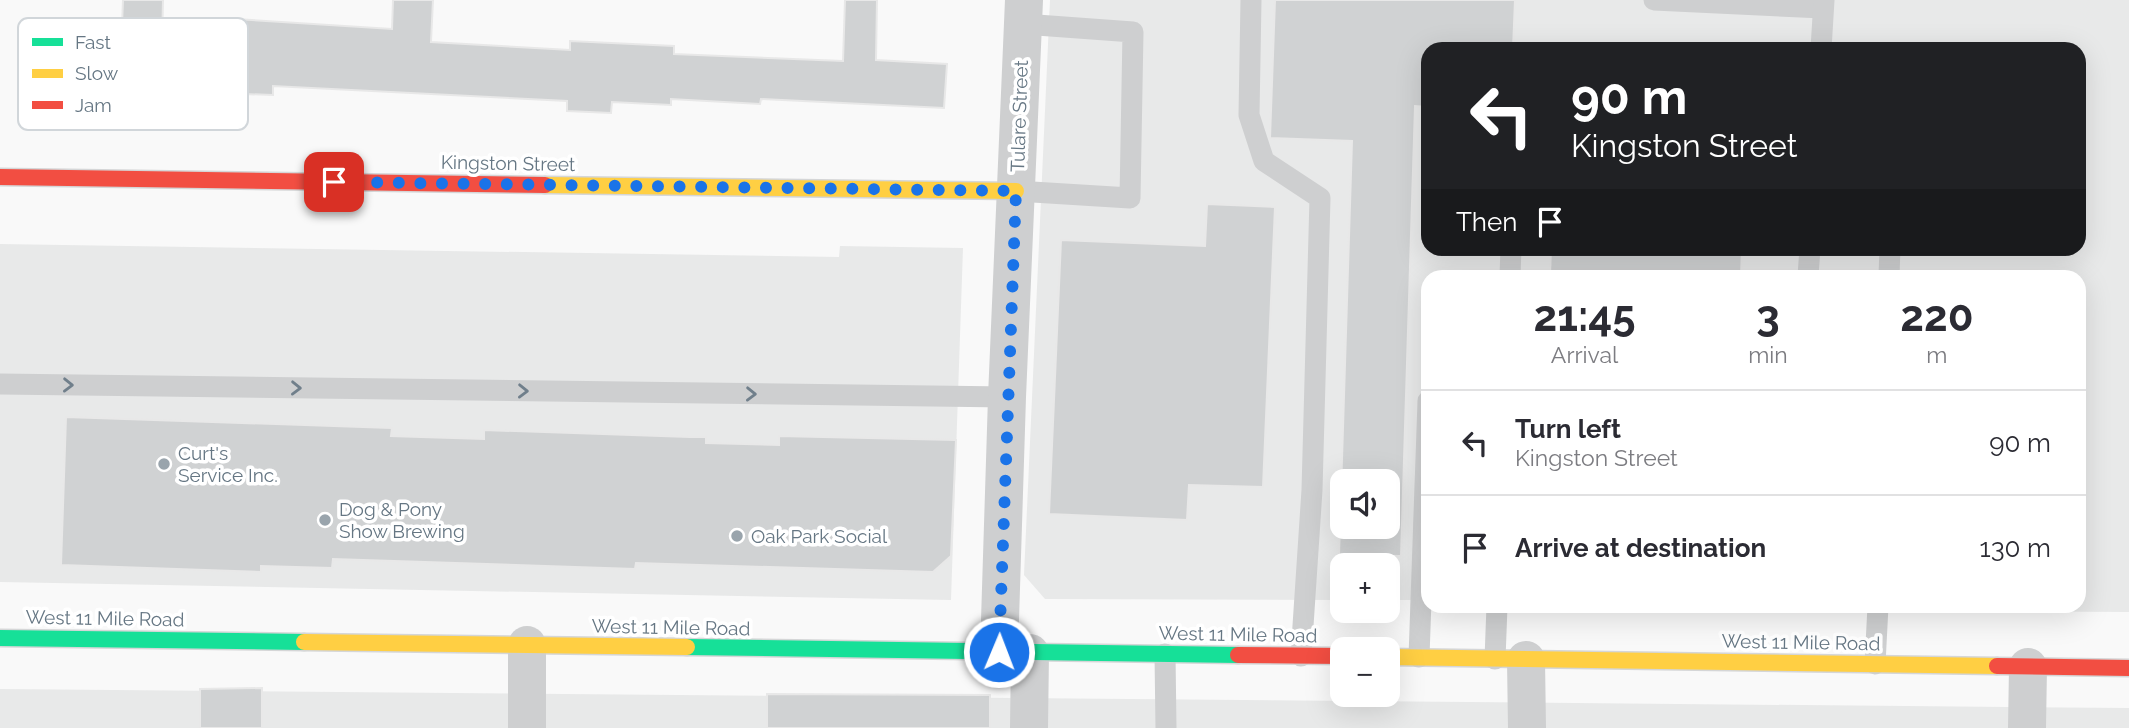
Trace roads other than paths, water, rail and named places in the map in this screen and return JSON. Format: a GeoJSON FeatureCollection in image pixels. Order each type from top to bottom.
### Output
{"type":"FeatureCollection","features":[{"type":"Feature","properties":{"kind":"main road","name":"Kingston Street"},"geometry":{"type":"LineString","coordinates":[[0,177],[1016,191]]}},
{"type":"Feature","properties":{"kind":"main road","name":"West 11 Mile Road"},"geometry":{"type":"LineString","coordinates":[[0,638],[1330,656]]}},
{"type":"Feature","properties":{"kind":"main road","name":"West 11 Mile Road"},"geometry":{"type":"LineString","coordinates":[[1400,657],[2129,668]]}},
{"type":"Feature","properties":{"kind":"street","name":"Tulare Street"},"geometry":{"type":"LineString","coordinates":[[1023,12],[1007,397],[1014,653],[1029,728]]}},
{"type":"Feature","properties":{"kind":"street"},"geometry":{"type":"LineString","coordinates":[[527,645],[527,728]]}},
{"type":"Feature","properties":{"kind":"street"},"geometry":{"type":"LineString","coordinates":[[1511,659],[1527,728]]}},
{"type":"Feature","properties":{"kind":"street"},"geometry":{"type":"LineString","coordinates":[[2027,728],[2028,667]]}},
{"type":"Feature","properties":{"kind":"lane"},"geometry":{"type":"LineString","coordinates":[[1251,0],[1249,115],[1264,160],[1320,198],[1312,490],[1301,656]]}},
{"type":"Feature","properties":{"kind":"lane"},"geometry":{"type":"LineString","coordinates":[[1654,0],[1823,4],[1821,42]]}},
{"type":"Feature","properties":{"kind":"lane"},"geometry":{"type":"LineString","coordinates":[[1016,191],[1129,198],[1133,32],[1023,12]]}},
{"type":"Feature","properties":{"kind":"lane"},"geometry":{"type":"LineString","coordinates":[[0,384],[1007,397]]}},
{"type":"Feature","properties":{"kind":"lane"},"geometry":{"type":"LineString","coordinates":[[1419,657],[1421,600]]}},
{"type":"Feature","properties":{"kind":"lane"},"geometry":{"type":"LineString","coordinates":[[1499,613],[1511,659]]}},
{"type":"Feature","properties":{"kind":"lane"},"geometry":{"type":"LineString","coordinates":[[1875,664],[1878,613]]}},
{"type":"Feature","properties":{"kind":"lane"},"geometry":{"type":"LineString","coordinates":[[1166,654],[1166,728]]}},
{"type":"Feature","properties":{"kind":"place","name":"Curt's Service Inc."},"geometry":{"type":"Point","coordinates":[164,464]}},
{"type":"Feature","properties":{"kind":"place","name":"Dog & Pony Show Brewing"},"geometry":{"type":"Point","coordinates":[325,520]}},
{"type":"Feature","properties":{"kind":"place","name":"Oak Park Social"},"geometry":{"type":"Point","coordinates":[737,536]}}]}
